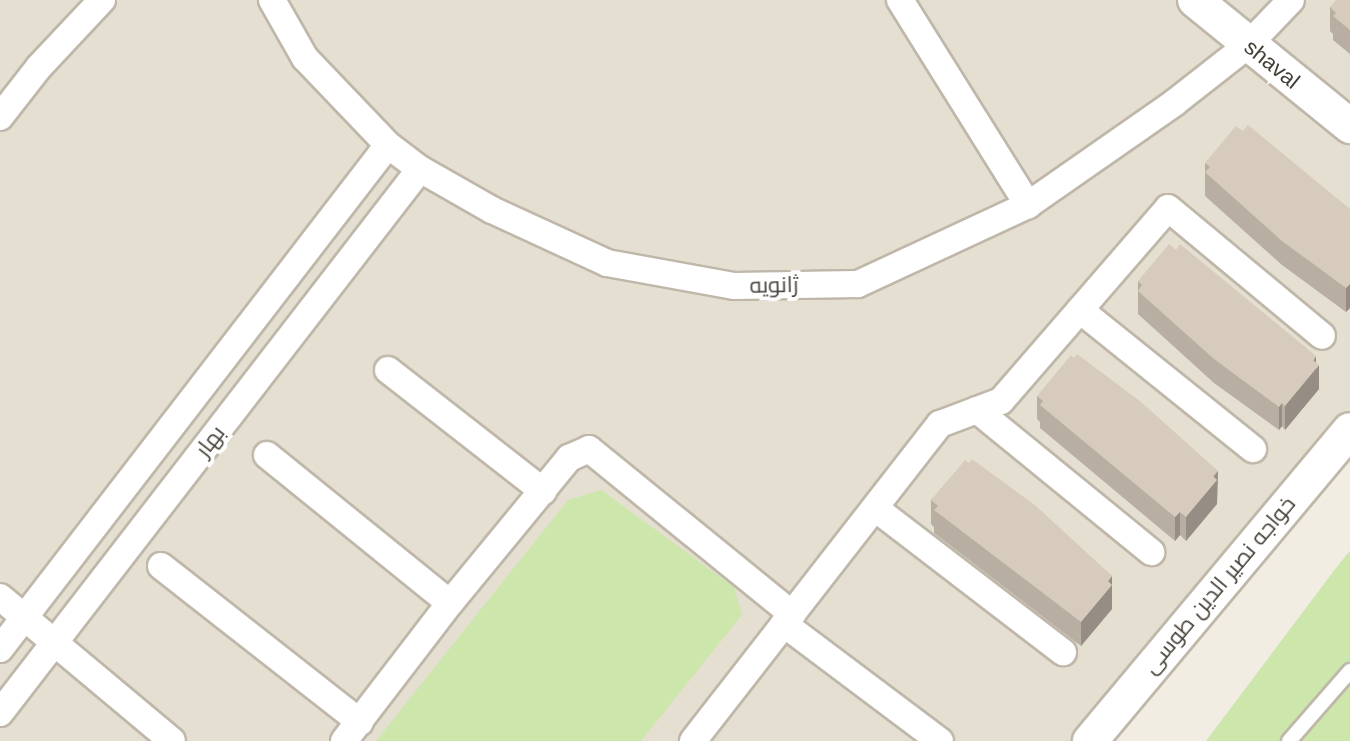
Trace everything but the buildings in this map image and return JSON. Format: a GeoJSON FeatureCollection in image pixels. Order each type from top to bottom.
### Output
{"type":"FeatureCollection","features":[{"type":"Feature","properties":{"kind":"street"},"geometry":{"type":"LineString","coordinates":[[0,117],[39,67],[102,0]]}},
{"type":"Feature","properties":{"kind":"street","name":"ژانویه"},"geometry":{"type":"LineString","coordinates":[[272,0],[305,58],[388,145],[420,169],[492,210],[607,263],[734,286],[858,284],[1028,205],[1174,103],[1248,45],[1291,0]]}},
{"type":"Feature","properties":{"kind":"street"},"geometry":{"type":"LineString","coordinates":[[900,0],[1028,205]]}},
{"type":"Feature","properties":{"kind":"street","name":"shaval"},"geometry":{"type":"LineString","coordinates":[[1195,0],[1350,126]]}},
{"type":"Feature","properties":{"kind":"street","name":"بهار"},"geometry":{"type":"LineString","coordinates":[[0,649],[388,145]]}},
{"type":"Feature","properties":{"kind":"street","name":"بهار"},"geometry":{"type":"LineString","coordinates":[[0,713],[420,169]]}},
{"type":"Feature","properties":{"kind":"street"},"geometry":{"type":"LineString","coordinates":[[695,740],[940,424],[1001,401],[1168,208],[1322,336]]}},
{"type":"Feature","properties":{"kind":"street"},"geometry":{"type":"LineString","coordinates":[[1080,310],[1253,449]]}},
{"type":"Feature","properties":{"kind":"street"},"geometry":{"type":"LineString","coordinates":[[388,370],[543,491]]}},
{"type":"Feature","properties":{"kind":"street"},"geometry":{"type":"LineString","coordinates":[[977,410],[1151,552]]}},
{"type":"Feature","properties":{"kind":"street","name":"خواجه نصیر الدین طوسی"},"geometry":{"type":"LineString","coordinates":[[1090,741],[1350,430]]}},
{"type":"Feature","properties":{"kind":"street"},"geometry":{"type":"LineString","coordinates":[[161,566],[352,732],[450,603],[569,458],[589,449],[788,619],[940,741]]}},
{"type":"Feature","properties":{"kind":"street"},"geometry":{"type":"LineString","coordinates":[[267,455],[450,603]]}},
{"type":"Feature","properties":{"kind":"street"},"geometry":{"type":"LineString","coordinates":[[875,508],[1063,652]]}},
{"type":"Feature","properties":{"kind":"street"},"geometry":{"type":"LineString","coordinates":[[0,597],[172,741]]}},
{"type":"Feature","properties":{"kind":"lane"},"geometry":{"type":"LineString","coordinates":[[1289,741],[1350,671]]}},
{"type":"Feature","properties":{"kind":"shaded area"},"geometry":{"type":"Polygon","coordinates":[[[0,0],[1350,0],[1350,445],[1093,741],[0,741],[0,0]]]}},
{"type":"Feature","properties":{"kind":"green space"},"geometry":{"type":"Polygon","coordinates":[[[601,490],[734,587],[742,615],[641,741],[376,741],[568,500],[601,490]]]}},
{"type":"Feature","properties":{"kind":"green space"},"geometry":{"type":"Polygon","coordinates":[[[1350,551],[1350,741],[1206,741],[1339,564],[1350,551]]]}}]}
